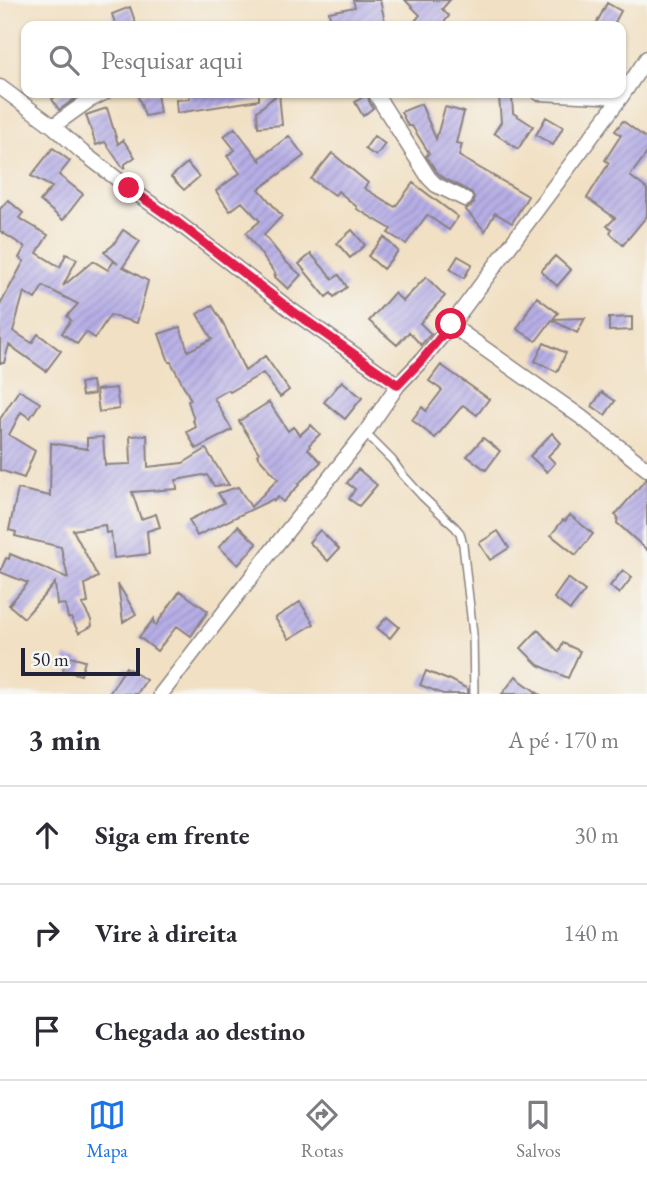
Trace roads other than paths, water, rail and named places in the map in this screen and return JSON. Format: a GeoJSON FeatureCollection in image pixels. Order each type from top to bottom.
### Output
{"type":"FeatureCollection","features":[{"type":"Feature","properties":{"kind":"street"},"geometry":{"type":"LineString","coordinates":[[626,90],[647,58]]}},
{"type":"Feature","properties":{"kind":"street"},"geometry":{"type":"LineString","coordinates":[[0,87],[291,310],[398,385]]}},
{"type":"Feature","properties":{"kind":"street"},"geometry":{"type":"LineString","coordinates":[[53,126],[95,98]]}},
{"type":"Feature","properties":{"kind":"street"},"geometry":{"type":"LineString","coordinates":[[378,98],[429,178],[436,185],[465,199]]}},
{"type":"Feature","properties":{"kind":"street"},"geometry":{"type":"LineString","coordinates":[[161,694],[366,433],[398,385],[451,324],[620,98]]}},
{"type":"Feature","properties":{"kind":"street"},"geometry":{"type":"LineString","coordinates":[[451,324],[581,416],[647,468]]}},
{"type":"Feature","properties":{"kind":"lane"},"geometry":{"type":"LineString","coordinates":[[366,433],[422,496],[460,533],[473,634],[474,694]]}}]}
